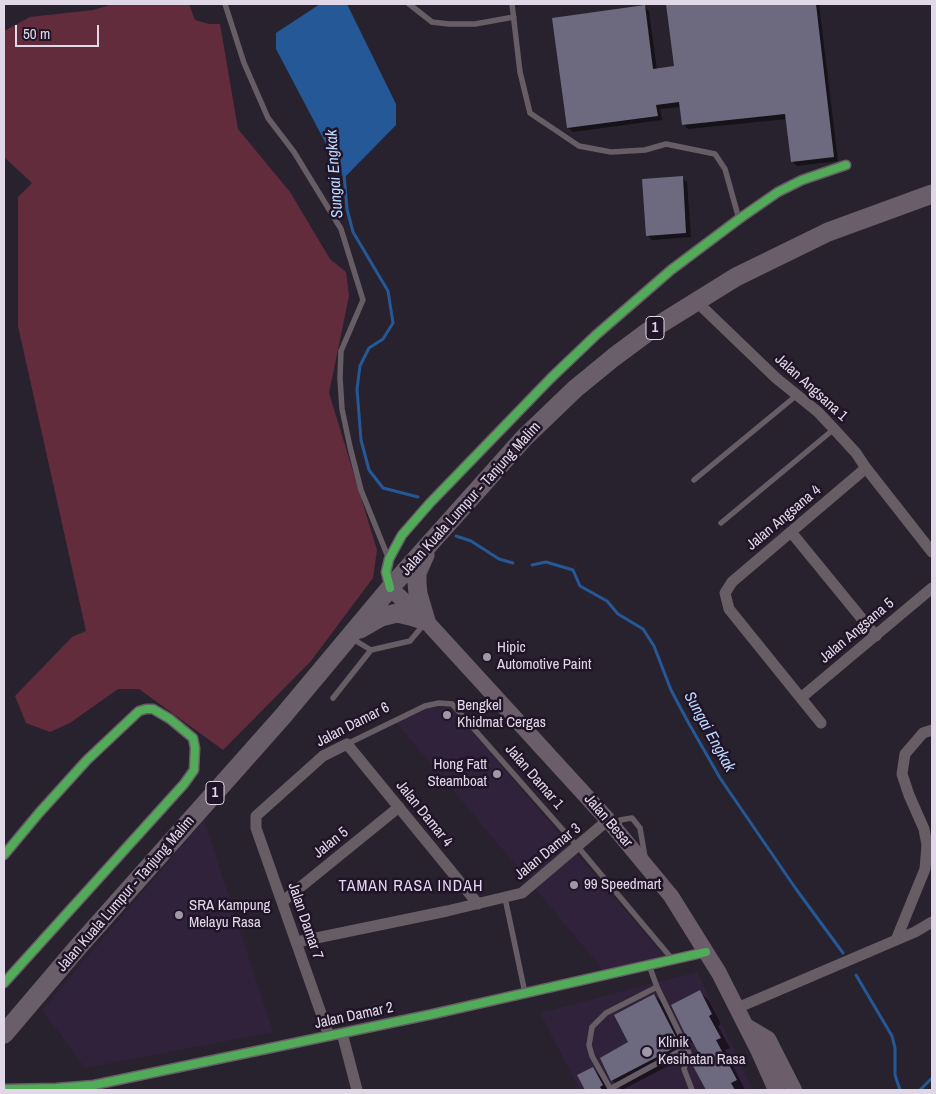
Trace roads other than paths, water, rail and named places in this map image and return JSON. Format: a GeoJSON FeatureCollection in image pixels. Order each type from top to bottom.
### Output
{"type":"FeatureCollection","features":[{"type":"Feature","properties":{"kind":"main road","name":"Jalan Kuala Lumpur - Tanjung Malim"},"geometry":{"type":"LineString","coordinates":[[4,1034],[78,947],[283,716],[390,588],[524,438],[575,389],[649,331],[736,278],[828,232],[932,194]]}},
{"type":"Feature","properties":{"kind":"main road"},"geometry":{"type":"LineString","coordinates":[[426,622],[418,594],[417,573],[432,541]]}},
{"type":"Feature","properties":{"kind":"main road","name":"Jalan Besar"},"geometry":{"type":"LineString","coordinates":[[390,588],[426,622],[612,826],[671,896],[706,952],[737,1008],[776,1090]]}},
{"type":"Feature","properties":{"kind":"main road"},"geometry":{"type":"LineString","coordinates":[[349,637],[369,623],[397,613],[426,622]]}},
{"type":"Feature","properties":{"kind":"main road"},"geometry":{"type":"LineString","coordinates":[[746,1026],[747,1050],[765,1090]]}},
{"type":"Feature","properties":{"kind":"main road"},"geometry":{"type":"LineString","coordinates":[[746,1026],[768,1039],[794,1090]]}},
{"type":"Feature","properties":{"kind":"street"},"geometry":{"type":"LineString","coordinates":[[390,588],[386,572],[389,559],[402,535],[430,503],[551,378],[596,335],[671,270],[739,219],[789,185],[846,165]]}},
{"type":"Feature","properties":{"kind":"street","name":"Jalan Angsana 1"},"geometry":{"type":"LineString","coordinates":[[697,302],[776,378],[818,412],[856,452],[866,468],[932,552]]}},
{"type":"Feature","properties":{"kind":"street","name":"Jalan Angsana 4"},"geometry":{"type":"LineString","coordinates":[[802,697],[729,609],[724,593],[732,582],[866,468]]}},
{"type":"Feature","properties":{"kind":"street"},"geometry":{"type":"LineString","coordinates":[[791,532],[876,636]]}},
{"type":"Feature","properties":{"kind":"street","name":"Jalan Angsana 5"},"geometry":{"type":"LineString","coordinates":[[802,697],[932,588]]}},
{"type":"Feature","properties":{"kind":"street"},"geometry":{"type":"LineString","coordinates":[[802,697],[822,723]]}},
{"type":"Feature","properties":{"kind":"street"},"geometry":{"type":"LineString","coordinates":[[4,855],[38,813],[88,760],[139,711],[146,708],[153,710],[170,719],[192,738],[195,748],[194,770],[184,784],[4,983]]}},
{"type":"Feature","properties":{"kind":"street"},"geometry":{"type":"LineString","coordinates":[[896,940],[925,870],[927,844],[924,829],[902,774],[905,754],[923,733],[932,730]]}},
{"type":"Feature","properties":{"kind":"street","name":"Jalan Damar 4"},"geometry":{"type":"LineString","coordinates":[[347,744],[478,904]]}},
{"type":"Feature","properties":{"kind":"street","name":"Jalan Damar 6"},"geometry":{"type":"LineString","coordinates":[[256,816],[323,756],[347,744]]}},
{"type":"Feature","properties":{"kind":"street","name":"Jalan 5"},"geometry":{"type":"LineString","coordinates":[[282,902],[399,807]]}},
{"type":"Feature","properties":{"kind":"street","name":"Jalan Damar 7"},"geometry":{"type":"LineString","coordinates":[[256,816],[256,828],[329,1036]]}},
{"type":"Feature","properties":{"kind":"street","name":"Jalan Damar 3"},"geometry":{"type":"LineString","coordinates":[[297,942],[522,893],[578,847],[612,826]]}},
{"type":"Feature","properties":{"kind":"street"},"geometry":{"type":"LineString","coordinates":[[737,1008],[915,932],[932,922]]}},
{"type":"Feature","properties":{"kind":"street","name":"Jalan Damar 2"},"geometry":{"type":"LineString","coordinates":[[4,1089],[94,1085],[329,1036],[706,952]]}},
{"type":"Feature","properties":{"kind":"street"},"geometry":{"type":"LineString","coordinates":[[342,1033],[356,1090]]}},
{"type":"Feature","properties":{"kind":"lane"},"geometry":{"type":"LineString","coordinates":[[225,4],[244,63],[268,118],[294,152],[341,229],[363,300],[341,351],[342,409],[361,490],[389,559]]}},
{"type":"Feature","properties":{"kind":"lane"},"geometry":{"type":"LineString","coordinates":[[409,4],[432,22],[475,24],[514,17]]}},
{"type":"Feature","properties":{"kind":"lane"},"geometry":{"type":"LineString","coordinates":[[512,4],[520,72],[530,113],[579,146],[611,152],[645,150],[666,144],[715,154],[725,169],[739,219]]}},
{"type":"Feature","properties":{"kind":"lane"},"geometry":{"type":"LineString","coordinates":[[694,480],[797,395]]}},
{"type":"Feature","properties":{"kind":"lane"},"geometry":{"type":"LineString","coordinates":[[721,523],[834,429]]}},
{"type":"Feature","properties":{"kind":"lane"},"geometry":{"type":"LineString","coordinates":[[332,698],[371,650],[410,642],[426,622]]}},
{"type":"Feature","properties":{"kind":"lane"},"geometry":{"type":"LineString","coordinates":[[349,637],[371,650]]}},
{"type":"Feature","properties":{"kind":"lane","name":"Jalan Damar 6"},"geometry":{"type":"LineString","coordinates":[[347,744],[425,706],[439,703],[452,704]]}},
{"type":"Feature","properties":{"kind":"lane","name":"Jalan Damar 1"},"geometry":{"type":"LineString","coordinates":[[452,704],[578,847],[673,960]]}},
{"type":"Feature","properties":{"kind":"lane"},"geometry":{"type":"LineString","coordinates":[[505,898],[525,993]]}},
{"type":"Feature","properties":{"kind":"lane"},"geometry":{"type":"LineString","coordinates":[[648,965],[687,1047],[689,1056],[684,1068],[692,1090]]}},
{"type":"Feature","properties":{"kind":"lane"},"geometry":{"type":"LineString","coordinates":[[657,987],[606,1013],[592,1027],[589,1045],[592,1056],[611,1089],[687,1047]]}},
{"type":"Feature","properties":{"kind":"water"},"geometry":{"type":"Polygon","coordinates":[[[320,4],[347,4],[396,104],[396,125],[344,178],[276,49],[276,33],[320,4]]]}},
{"type":"Feature","properties":{"kind":"waterway","name":"Sungai Engkak"},"geometry":{"type":"LineString","coordinates":[[344,174],[347,209],[353,232],[388,291],[393,323],[383,339],[369,348],[360,366],[357,389],[361,440],[369,470],[383,488],[418,497]]}},
{"type":"Feature","properties":{"kind":"waterway","name":"Sungai Engkak"},"geometry":{"type":"LineString","coordinates":[[456,536],[471,541],[499,559],[513,563]]}},
{"type":"Feature","properties":{"kind":"waterway","name":"Sungai Engkak"},"geometry":{"type":"LineString","coordinates":[[532,565],[546,562],[573,570],[580,586],[607,601],[618,614],[643,629],[654,646],[671,690],[720,778],[796,889],[843,953]]}},
{"type":"Feature","properties":{"kind":"waterway","name":"Sungai Engkak"},"geometry":{"type":"LineString","coordinates":[[856,975],[892,1036],[895,1048],[895,1075],[900,1090]]}},
{"type":"Feature","properties":{"kind":"waterway","name":"Sungai Engkak"},"geometry":{"type":"LineString","coordinates":[[920,1090],[932,1078]]}},
{"type":"Feature","properties":{"kind":"place","name":"Hipic Automotive Paint"},"geometry":{"type":"Point","coordinates":[487,657]}},
{"type":"Feature","properties":{"kind":"place","name":"Bengkel Khidmat Cergas"},"geometry":{"type":"Point","coordinates":[447,715]}},
{"type":"Feature","properties":{"kind":"place","name":"Hong Fatt Steamboat"},"geometry":{"type":"Point","coordinates":[497,774]}},
{"type":"Feature","properties":{"kind":"place","name":"99 Speedmart"},"geometry":{"type":"Point","coordinates":[574,885]}},
{"type":"Feature","properties":{"kind":"place","name":"SRA Kampung Melayu Rasa"},"geometry":{"type":"Point","coordinates":[179,915]}},
{"type":"Feature","properties":{"kind":"place","name":"Klinik Kesihatan Rasa"},"geometry":{"type":"Point","coordinates":[647,1052]}},
{"type":"Feature","properties":{"kind":"district","name":"TAMAN RASA INDAH"},"geometry":{"type":"Point","coordinates":[411,887]}}]}
